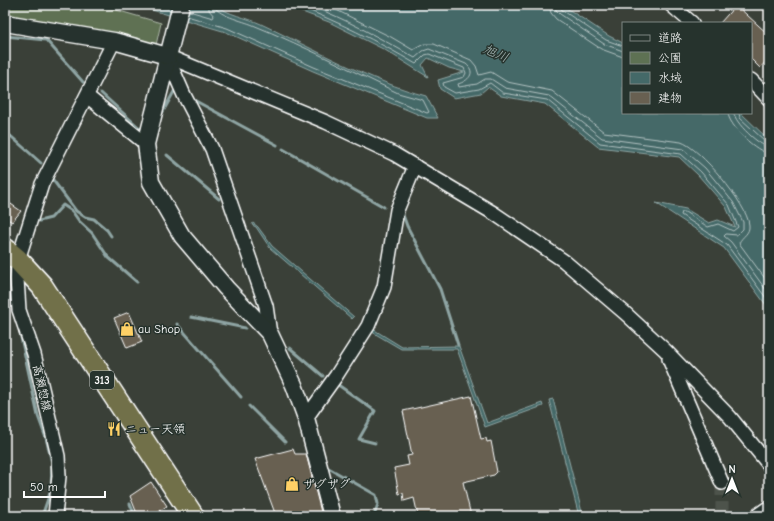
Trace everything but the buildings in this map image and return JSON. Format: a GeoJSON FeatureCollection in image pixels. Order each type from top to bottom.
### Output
{"type":"FeatureCollection","features":[{"type":"Feature","properties":{"kind":"highway","name":"313"},"geometry":{"type":"LineString","coordinates":[[12,255],[42,286],[193,516]]}},
{"type":"Feature","properties":{"kind":"street"},"geometry":{"type":"LineString","coordinates":[[181,5],[167,56],[160,96],[146,144],[151,182],[182,236],[226,288],[270,334]]}},
{"type":"Feature","properties":{"kind":"street"},"geometry":{"type":"LineString","coordinates":[[671,5],[691,22]]}},
{"type":"Feature","properties":{"kind":"street"},"geometry":{"type":"LineString","coordinates":[[5,23],[114,41],[167,56],[326,122],[394,154],[415,166],[496,214],[564,261],[625,313],[665,350],[730,418],[769,465]]}},
{"type":"Feature","properties":{"kind":"street","name":"高瀬惣線"},"geometry":{"type":"LineString","coordinates":[[56,516],[59,476],[58,456],[34,354],[20,310],[12,255],[51,163],[87,96],[114,41]]}},
{"type":"Feature","properties":{"kind":"street"},"geometry":{"type":"LineString","coordinates":[[167,56],[184,95],[212,149],[266,306],[270,334],[294,385],[306,418],[332,516]]}},
{"type":"Feature","properties":{"kind":"street"},"geometry":{"type":"LineString","coordinates":[[752,81],[769,99]]}},
{"type":"Feature","properties":{"kind":"street"},"geometry":{"type":"LineString","coordinates":[[87,96],[146,144]]}},
{"type":"Feature","properties":{"kind":"street"},"geometry":{"type":"LineString","coordinates":[[306,418],[336,376],[368,326],[384,287],[397,210],[415,166]]}},
{"type":"Feature","properties":{"kind":"street"},"geometry":{"type":"LineString","coordinates":[[665,350],[706,440],[722,482]]}},
{"type":"Feature","properties":{"kind":"street"},"geometry":{"type":"LineString","coordinates":[[759,516],[769,509]]}},
{"type":"Feature","properties":{"kind":"green space"},"geometry":{"type":"Polygon","coordinates":[[[5,5],[99,5],[161,23],[156,45],[5,16],[5,5]]]}},
{"type":"Feature","properties":{"kind":"water"},"geometry":{"type":"Polygon","coordinates":[[[135,5],[216,5],[232,14],[261,24],[363,73],[405,90],[426,96],[438,118],[427,118],[313,71],[226,32],[135,5]]]}},
{"type":"Feature","properties":{"kind":"water","name":"旭川"},"geometry":{"type":"Polygon","coordinates":[[[247,5],[562,5],[609,36],[622,42],[622,114],[742,114],[769,140],[769,309],[724,248],[656,203],[686,209],[709,223],[718,220],[735,227],[726,207],[698,175],[679,157],[598,147],[545,104],[501,96],[488,87],[481,93],[454,98],[440,89],[438,80],[464,72],[449,68],[428,58],[422,65],[428,77],[385,50],[329,22],[286,6],[254,7],[247,5]]]}},
{"type":"Feature","properties":{"kind":"water"},"geometry":{"type":"Polygon","coordinates":[[[253,223],[258,227],[272,246],[354,317],[352,319],[270,248],[256,227],[252,225],[253,223]]]}},
{"type":"Feature","properties":{"kind":"water"},"geometry":{"type":"Polygon","coordinates":[[[368,326],[402,347],[459,346],[487,423],[542,403],[543,406],[485,427],[457,349],[401,349],[367,329],[368,326]]]}},
{"type":"Feature","properties":{"kind":"water"},"geometry":{"type":"Polygon","coordinates":[[[553,399],[583,516],[579,516],[549,400],[553,399]]]}},
{"type":"Feature","properties":{"kind":"waterway"},"geometry":{"type":"LineString","coordinates":[[5,36],[46,40],[83,82]]}},
{"type":"Feature","properties":{"kind":"waterway"},"geometry":{"type":"LineString","coordinates":[[160,117],[176,88]]}},
{"type":"Feature","properties":{"kind":"waterway"},"geometry":{"type":"LineString","coordinates":[[101,93],[144,132]]}},
{"type":"Feature","properties":{"kind":"waterway"},"geometry":{"type":"LineString","coordinates":[[192,99],[277,145]]}},
{"type":"Feature","properties":{"kind":"waterway"},"geometry":{"type":"LineString","coordinates":[[5,131],[41,163]]}},
{"type":"Feature","properties":{"kind":"waterway"},"geometry":{"type":"LineString","coordinates":[[283,149],[384,207]]}},
{"type":"Feature","properties":{"kind":"waterway"},"geometry":{"type":"LineString","coordinates":[[167,155],[219,199]]}},
{"type":"Feature","properties":{"kind":"waterway"},"geometry":{"type":"LineString","coordinates":[[50,176],[76,211],[85,217],[94,219],[107,230],[111,236]]}},
{"type":"Feature","properties":{"kind":"waterway"},"geometry":{"type":"LineString","coordinates":[[39,221],[51,218],[63,205],[72,211],[79,221],[92,233],[108,257],[137,282]]}},
{"type":"Feature","properties":{"kind":"waterway"},"geometry":{"type":"LineString","coordinates":[[403,215],[407,226],[440,289],[458,345]]}},
{"type":"Feature","properties":{"kind":"waterway"},"geometry":{"type":"LineString","coordinates":[[5,289],[13,303]]}},
{"type":"Feature","properties":{"kind":"waterway"},"geometry":{"type":"LineString","coordinates":[[191,317],[245,328]]}},
{"type":"Feature","properties":{"kind":"waterway"},"geometry":{"type":"LineString","coordinates":[[177,324],[241,397]]}},
{"type":"Feature","properties":{"kind":"waterway"},"geometry":{"type":"LineString","coordinates":[[19,328],[38,416],[46,438],[52,463],[51,490],[42,516]]}},
{"type":"Feature","properties":{"kind":"waterway"},"geometry":{"type":"LineString","coordinates":[[290,348],[323,376]]}},
{"type":"Feature","properties":{"kind":"waterway"},"geometry":{"type":"LineString","coordinates":[[334,382],[375,411],[359,439],[375,443]]}},
{"type":"Feature","properties":{"kind":"waterway"},"geometry":{"type":"LineString","coordinates":[[249,406],[285,442]]}},
{"type":"Feature","properties":{"kind":"waterway"},"geometry":{"type":"LineString","coordinates":[[325,466],[376,495],[378,504],[374,516]]}},
{"type":"Feature","properties":{"kind":"waterway"},"geometry":{"type":"LineString","coordinates":[[130,504],[135,516]]}},
{"type":"Feature","properties":{"kind":"tunnel"},"geometry":{"type":"LineString","coordinates":[[722,483],[722,516]]}},
{"type":"Feature","properties":{"kind":"place","name":"au Shop"},"geometry":{"type":"Point","coordinates":[127,329]}},
{"type":"Feature","properties":{"kind":"place","name":"ニュー天領"},"geometry":{"type":"Point","coordinates":[114,429]}},
{"type":"Feature","properties":{"kind":"place","name":"ザグザグ"},"geometry":{"type":"Point","coordinates":[292,484]}}]}
